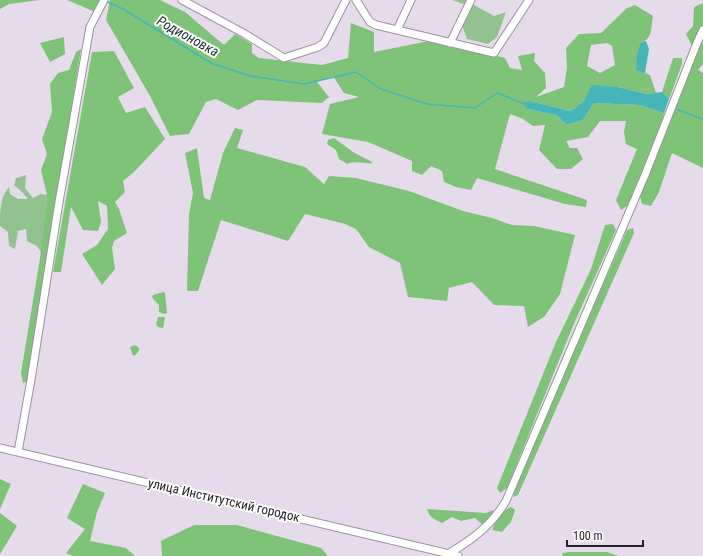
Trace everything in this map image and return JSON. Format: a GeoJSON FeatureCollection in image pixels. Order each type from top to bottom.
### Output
{"type":"FeatureCollection","features":[{"type":"Feature","properties":{"kind":"street"},"geometry":{"type":"LineString","coordinates":[[18,452],[90,27],[104,0]]}},
{"type":"Feature","properties":{"kind":"street"},"geometry":{"type":"LineString","coordinates":[[188,1],[284,58],[318,48],[324,43],[346,0]]}},
{"type":"Feature","properties":{"kind":"street"},"geometry":{"type":"LineString","coordinates":[[356,0],[370,22],[376,25],[494,53],[529,0]]}},
{"type":"Feature","properties":{"kind":"street"},"geometry":{"type":"LineString","coordinates":[[396,30],[411,0]]}},
{"type":"Feature","properties":{"kind":"street"},"geometry":{"type":"LineString","coordinates":[[450,43],[471,0]]}},
{"type":"Feature","properties":{"kind":"street"},"geometry":{"type":"LineString","coordinates":[[448,554],[488,526],[498,515],[506,501],[645,175],[703,30]]}},
{"type":"Feature","properties":{"kind":"street","name":"улица Институтский городок"},"geometry":{"type":"LineString","coordinates":[[0,448],[458,556]]}},
{"type":"Feature","properties":{"kind":"green space"},"geometry":{"type":"Polygon","coordinates":[[[0,0],[40,0],[9,4],[0,9],[0,0]]]}},
{"type":"Feature","properties":{"kind":"green space"},"geometry":{"type":"Polygon","coordinates":[[[67,0],[100,0],[95,12],[67,0]]]}},
{"type":"Feature","properties":{"kind":"green space"},"geometry":{"type":"Polygon","coordinates":[[[110,0],[160,0],[185,12],[224,45],[235,34],[252,44],[252,53],[259,58],[322,65],[348,58],[351,23],[374,32],[374,52],[434,40],[505,58],[510,68],[522,70],[518,56],[535,53],[534,61],[545,73],[546,88],[536,97],[564,87],[567,67],[566,48],[579,34],[601,33],[627,8],[635,5],[653,16],[651,32],[647,39],[640,43],[636,69],[650,75],[656,93],[647,94],[618,87],[584,101],[571,111],[530,101],[527,109],[556,115],[567,125],[583,120],[594,103],[639,105],[664,113],[661,124],[628,205],[621,210],[616,200],[637,149],[626,144],[624,132],[626,121],[600,121],[588,137],[566,141],[570,148],[577,148],[583,159],[571,169],[557,169],[539,150],[545,125],[533,126],[523,119],[510,114],[495,169],[587,200],[586,207],[565,204],[477,178],[471,190],[456,187],[444,182],[442,171],[431,166],[422,175],[412,171],[412,161],[368,142],[322,134],[330,104],[359,97],[344,93],[333,76],[317,82],[329,97],[322,103],[257,100],[238,110],[216,99],[206,102],[189,134],[170,136],[150,96],[106,20],[110,0]],[[607,43],[591,45],[587,66],[600,73],[615,65],[612,46],[607,43]]]}},
{"type":"Feature","properties":{"kind":"green space"},"geometry":{"type":"Polygon","coordinates":[[[452,0],[474,0],[472,4],[494,16],[506,12],[497,37],[488,44],[467,39],[462,25],[468,7],[452,0]]]}},
{"type":"Feature","properties":{"kind":"green space"},"geometry":{"type":"Polygon","coordinates":[[[703,3],[703,29],[692,46],[686,34],[693,26],[694,7],[703,3]]]}},
{"type":"Feature","properties":{"kind":"green space"},"geometry":{"type":"Polygon","coordinates":[[[64,37],[65,54],[50,62],[40,43],[64,37]]]}},
{"type":"Feature","properties":{"kind":"green space"},"geometry":{"type":"Polygon","coordinates":[[[703,39],[703,64],[698,70],[703,73],[703,168],[672,153],[659,192],[651,206],[642,204],[640,196],[703,39]]]}},
{"type":"Feature","properties":{"kind":"green space"},"geometry":{"type":"Polygon","coordinates":[[[81,49],[28,381],[23,383],[21,373],[40,258],[47,195],[41,170],[47,154],[42,139],[52,112],[50,84],[58,73],[69,70],[76,52],[81,49]]]}},
{"type":"Feature","properties":{"kind":"green space"},"geometry":{"type":"Polygon","coordinates":[[[114,51],[134,88],[118,97],[126,113],[145,107],[165,139],[134,172],[123,181],[125,192],[115,202],[119,209],[127,233],[114,241],[112,248],[115,269],[102,285],[82,254],[97,245],[108,229],[107,206],[98,201],[101,222],[98,231],[83,230],[71,207],[61,272],[53,272],[92,52],[114,51]]]}},
{"type":"Feature","properties":{"kind":"green space"},"geometry":{"type":"Polygon","coordinates":[[[673,58],[682,58],[682,64],[669,99],[662,92],[673,58]]]}},
{"type":"Feature","properties":{"kind":"green space"},"geometry":{"type":"Polygon","coordinates":[[[235,128],[243,130],[237,148],[305,167],[324,184],[329,176],[356,178],[409,191],[463,211],[492,218],[512,225],[534,226],[575,235],[560,294],[544,317],[528,327],[524,306],[494,305],[472,282],[449,288],[447,301],[408,297],[400,263],[369,247],[356,229],[345,224],[305,214],[288,241],[221,220],[198,291],[187,291],[189,214],[193,193],[185,153],[197,148],[204,198],[210,200],[223,153],[235,128]]]}},
{"type":"Feature","properties":{"kind":"green space"},"geometry":{"type":"Polygon","coordinates":[[[334,138],[353,152],[372,163],[353,162],[347,164],[339,159],[336,150],[327,144],[328,140],[334,138]]]}},
{"type":"Feature","properties":{"kind":"green space"},"geometry":{"type":"Polygon","coordinates":[[[26,175],[25,188],[33,198],[41,194],[47,195],[41,252],[37,246],[27,241],[26,229],[18,231],[15,249],[9,246],[8,232],[0,226],[0,210],[2,200],[9,187],[10,194],[18,199],[28,199],[14,185],[16,178],[26,175]]]}},
{"type":"Feature","properties":{"kind":"green space"},"geometry":{"type":"Polygon","coordinates":[[[613,224],[616,230],[573,326],[507,488],[500,493],[497,488],[556,342],[591,269],[605,225],[613,224]]]}},
{"type":"Feature","properties":{"kind":"green space"},"geometry":{"type":"Polygon","coordinates":[[[633,228],[634,233],[518,495],[514,497],[513,490],[627,230],[633,228]]]}},
{"type":"Feature","properties":{"kind":"green space"},"geometry":{"type":"Polygon","coordinates":[[[163,292],[165,293],[167,313],[164,314],[159,312],[159,305],[152,297],[153,295],[163,292]]]}},
{"type":"Feature","properties":{"kind":"green space"},"geometry":{"type":"Polygon","coordinates":[[[158,317],[165,318],[163,328],[158,327],[156,324],[158,317]]]}},
{"type":"Feature","properties":{"kind":"green space"},"geometry":{"type":"Polygon","coordinates":[[[135,345],[139,349],[138,353],[133,356],[130,347],[135,345]]]}},
{"type":"Feature","properties":{"kind":"green space"},"geometry":{"type":"Polygon","coordinates":[[[0,479],[11,484],[0,509],[0,479]]]}},
{"type":"Feature","properties":{"kind":"green space"},"geometry":{"type":"Polygon","coordinates":[[[83,484],[105,493],[97,512],[90,541],[126,548],[135,556],[73,556],[66,553],[85,529],[67,518],[83,484]]]}},
{"type":"Feature","properties":{"kind":"green space"},"geometry":{"type":"Polygon","coordinates":[[[511,507],[515,510],[511,522],[502,532],[492,530],[495,523],[505,511],[511,507]]]}},
{"type":"Feature","properties":{"kind":"green space"},"geometry":{"type":"Polygon","coordinates":[[[427,509],[486,513],[493,510],[494,515],[484,526],[475,518],[461,521],[452,517],[442,523],[431,516],[427,509]]]}},
{"type":"Feature","properties":{"kind":"green space"},"geometry":{"type":"Polygon","coordinates":[[[0,513],[17,526],[0,554],[0,513]]]}},
{"type":"Feature","properties":{"kind":"green space"},"geometry":{"type":"Polygon","coordinates":[[[194,525],[237,525],[321,548],[328,556],[162,556],[161,541],[194,525]]]}},
{"type":"Feature","properties":{"kind":"green space"},"geometry":{"type":"Polygon","coordinates":[[[607,552],[618,556],[562,556],[563,553],[607,552]]]}},
{"type":"Feature","properties":{"kind":"water"},"geometry":{"type":"Polygon","coordinates":[[[646,41],[649,49],[645,73],[636,70],[640,43],[646,41]]]}},
{"type":"Feature","properties":{"kind":"water"},"geometry":{"type":"Polygon","coordinates":[[[592,85],[618,87],[647,94],[662,92],[669,99],[664,113],[639,105],[594,103],[583,120],[567,125],[556,115],[527,109],[523,103],[530,101],[571,111],[584,101],[592,85]]]}},
{"type":"Feature","properties":{"kind":"waterway","name":"Родионовка"},"geometry":{"type":"LineString","coordinates":[[108,2],[123,9],[211,63],[250,76],[304,84],[356,72],[381,89],[427,104],[475,108],[497,93],[525,104]]}},
{"type":"Feature","properties":{"kind":"waterway","name":"Родионовка"},"geometry":{"type":"LineString","coordinates":[[676,109],[703,119]]}}]}
